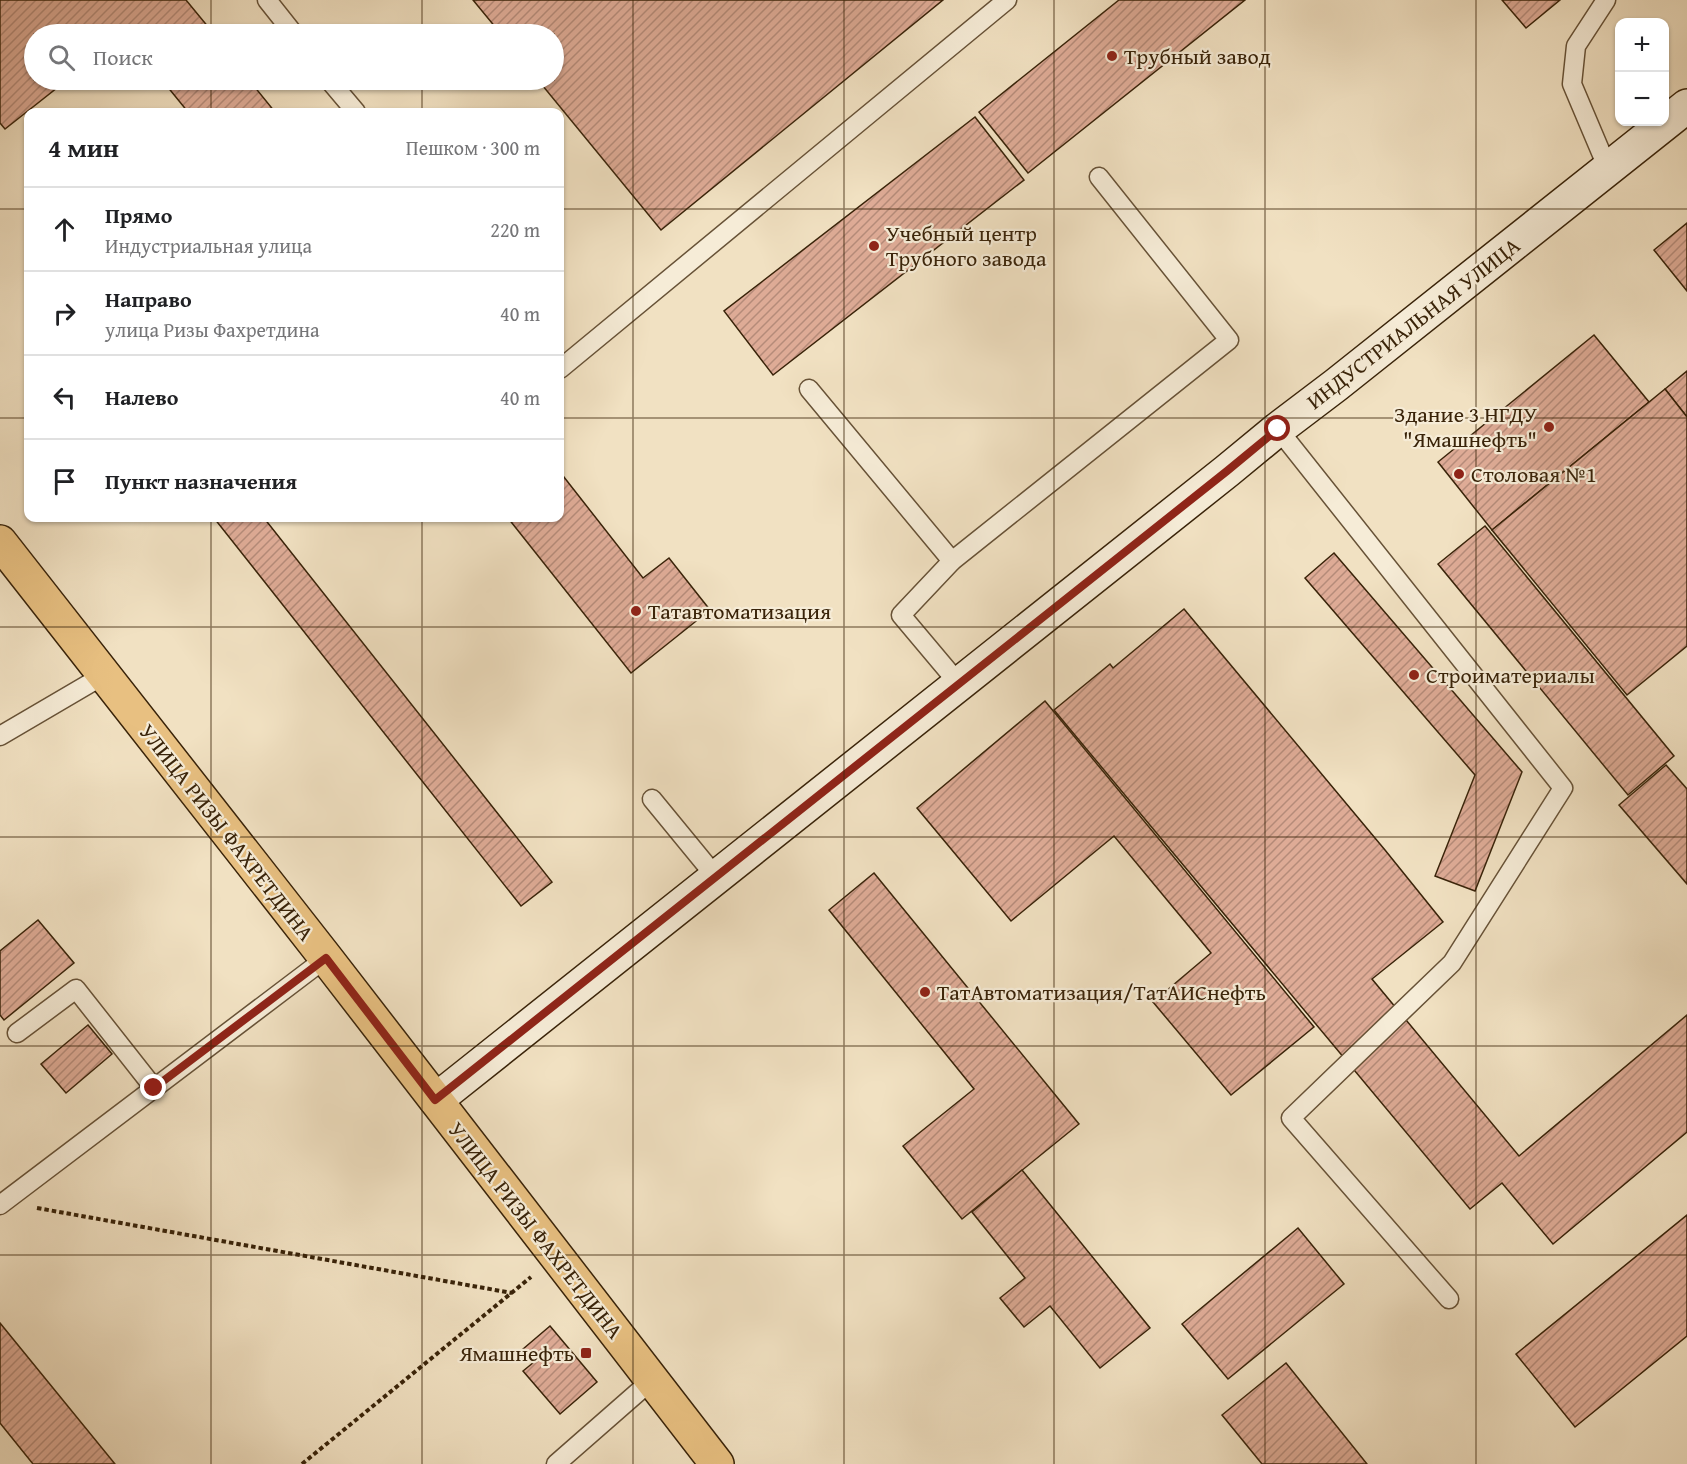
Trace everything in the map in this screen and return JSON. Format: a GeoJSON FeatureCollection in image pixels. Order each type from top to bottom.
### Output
{"type":"FeatureCollection","features":[{"type":"Feature","properties":{"kind":"main road","name":"УЛИЦА РИЗЫ ФАХРЕТДИНА"},"geometry":{"type":"LineString","coordinates":[[0,542],[326,958],[717,1464]]}},
{"type":"Feature","properties":{"kind":"street","name":"ИНДУСТРИАЛЬНАЯ УЛИЦА"},"geometry":{"type":"LineString","coordinates":[[435,1100],[1687,106]]}},
{"type":"Feature","properties":{"kind":"lane"},"geometry":{"type":"LineString","coordinates":[[267,0],[286,24]]}},
{"type":"Feature","properties":{"kind":"lane"},"geometry":{"type":"LineString","coordinates":[[564,366],[1007,0]]}},
{"type":"Feature","properties":{"kind":"lane"},"geometry":{"type":"LineString","coordinates":[[1606,0],[1576,46],[1572,84],[1608,169]]}},
{"type":"Feature","properties":{"kind":"lane"},"geometry":{"type":"LineString","coordinates":[[337,90],[353,108]]}},
{"type":"Feature","properties":{"kind":"lane"},"geometry":{"type":"LineString","coordinates":[[959,684],[901,615],[952,561],[1229,340],[1099,177]]}},
{"type":"Feature","properties":{"kind":"lane"},"geometry":{"type":"LineString","coordinates":[[809,389],[952,561]]}},
{"type":"Feature","properties":{"kind":"lane"},"geometry":{"type":"LineString","coordinates":[[1278,429],[1563,788],[1452,963],[1292,1118],[1449,1299]]}},
{"type":"Feature","properties":{"kind":"lane"},"geometry":{"type":"LineString","coordinates":[[0,736],[104,675]]}},
{"type":"Feature","properties":{"kind":"lane"},"geometry":{"type":"LineString","coordinates":[[652,799],[716,877]]}},
{"type":"Feature","properties":{"kind":"lane"},"geometry":{"type":"LineString","coordinates":[[2,1204],[326,958]]}},
{"type":"Feature","properties":{"kind":"lane"},"geometry":{"type":"LineString","coordinates":[[17,1033],[76,989],[154,1088]]}},
{"type":"Feature","properties":{"kind":"lane"},"geometry":{"type":"LineString","coordinates":[[556,1464],[653,1379]]}},
{"type":"Feature","properties":{"kind":"path"},"geometry":{"type":"LineString","coordinates":[[2,1204],[512,1293]]}},
{"type":"Feature","properties":{"kind":"path"},"geometry":{"type":"LineString","coordinates":[[302,1464],[557,1256]]}},
{"type":"Feature","properties":{"kind":"building"},"geometry":{"type":"Polygon","coordinates":[[[0,0],[186,0],[206,24],[24,24],[24,90],[54,90],[32,108],[24,108],[24,114],[5,129],[0,123],[0,0]]]}},
{"type":"Feature","properties":{"kind":"building"},"geometry":{"type":"Polygon","coordinates":[[[473,0],[943,0],[661,230],[564,112],[564,108],[561,108],[546,90],[564,90],[564,24],[493,24],[473,0]]]}},
{"type":"Feature","properties":{"kind":"building","name":"Трубный завод"},"geometry":{"type":"Polygon","coordinates":[[[1119,0],[1245,0],[1028,173],[979,112],[1119,0]]]}},
{"type":"Feature","properties":{"kind":"building"},"geometry":{"type":"Polygon","coordinates":[[[1502,0],[1560,0],[1526,28],[1502,0]]]}},
{"type":"Feature","properties":{"kind":"building"},"geometry":{"type":"Polygon","coordinates":[[[170,90],[257,90],[272,108],[185,108],[170,90]]]}},
{"type":"Feature","properties":{"kind":"building","name":"Учебный центр Трубного завода"},"geometry":{"type":"Polygon","coordinates":[[[975,117],[1024,180],[773,375],[724,311],[975,117]]]}},
{"type":"Feature","properties":{"kind":"building"},"geometry":{"type":"Polygon","coordinates":[[[1687,223],[1687,291],[1654,250],[1687,223]]]}},
{"type":"Feature","properties":{"kind":"building","name":"Здание 3 НГДУ \"Ямашнефть\""},"geometry":{"type":"Polygon","coordinates":[[[1594,335],[1649,402],[1492,530],[1438,462],[1594,335]]]}},
{"type":"Feature","properties":{"kind":"building"},"geometry":{"type":"Polygon","coordinates":[[[1687,371],[1687,417],[1665,389],[1687,371]]]}},
{"type":"Feature","properties":{"kind":"building"},"geometry":{"type":"Polygon","coordinates":[[[1665,389],[1687,417],[1687,646],[1627,695],[1492,530],[1665,389]]]}},
{"type":"Feature","properties":{"kind":"building"},"geometry":{"type":"Polygon","coordinates":[[[564,477],[643,578],[669,558],[710,610],[631,673],[511,522],[564,522],[564,477]]]}},
{"type":"Feature","properties":{"kind":"building"},"geometry":{"type":"Polygon","coordinates":[[[217,522],[267,522],[552,882],[521,906],[217,522]]]}},
{"type":"Feature","properties":{"kind":"building"},"geometry":{"type":"Polygon","coordinates":[[[1485,526],[1674,756],[1628,795],[1438,564],[1485,526]]]}},
{"type":"Feature","properties":{"kind":"building","name":"Строиматериалы"},"geometry":{"type":"Polygon","coordinates":[[[1334,553],[1522,772],[1475,891],[1435,876],[1475,775],[1305,578],[1334,553]]]}},
{"type":"Feature","properties":{"kind":"building"},"geometry":{"type":"Polygon","coordinates":[[[1184,609],[1443,922],[1372,979],[1519,1156],[1687,1015],[1687,1132],[1553,1244],[1502,1183],[1470,1209],[1054,710],[1110,664],[1113,668],[1184,609]]]}},
{"type":"Feature","properties":{"kind":"building"},"geometry":{"type":"Polygon","coordinates":[[[1045,701],[1314,1027],[1231,1095],[1153,1002],[1211,953],[1114,836],[1011,921],[917,808],[1045,701]]]}},
{"type":"Feature","properties":{"kind":"building"},"geometry":{"type":"Polygon","coordinates":[[[1666,765],[1687,789],[1687,884],[1619,805],[1666,765]]]}},
{"type":"Feature","properties":{"kind":"building"},"geometry":{"type":"Polygon","coordinates":[[[874,873],[1079,1124],[962,1219],[903,1146],[974,1089],[829,910],[874,873]]]}},
{"type":"Feature","properties":{"kind":"building"},"geometry":{"type":"Polygon","coordinates":[[[38,920],[74,963],[4,1020],[0,1015],[0,951],[38,920]]]}},
{"type":"Feature","properties":{"kind":"building"},"geometry":{"type":"Polygon","coordinates":[[[88,1025],[112,1054],[66,1093],[41,1064],[88,1025]]]}},
{"type":"Feature","properties":{"kind":"building"},"geometry":{"type":"Polygon","coordinates":[[[1022,1170],[1150,1328],[1100,1368],[1050,1306],[1024,1327],[1000,1298],[1025,1278],[972,1212],[1022,1170]]]}},
{"type":"Feature","properties":{"kind":"building"},"geometry":{"type":"Polygon","coordinates":[[[1687,1215],[1687,1336],[1575,1427],[1516,1354],[1687,1215]]]}},
{"type":"Feature","properties":{"kind":"building"},"geometry":{"type":"Polygon","coordinates":[[[1298,1228],[1344,1284],[1228,1379],[1182,1324],[1298,1228]]]}},
{"type":"Feature","properties":{"kind":"building"},"geometry":{"type":"Polygon","coordinates":[[[0,1323],[115,1464],[33,1464],[0,1423],[0,1323]]]}},
{"type":"Feature","properties":{"kind":"building"},"geometry":{"type":"Polygon","coordinates":[[[550,1326],[597,1382],[560,1414],[523,1371],[534,1362],[523,1349],[550,1326]]]}},
{"type":"Feature","properties":{"kind":"building"},"geometry":{"type":"Polygon","coordinates":[[[1286,1363],[1367,1464],[1262,1464],[1222,1415],[1286,1363]]]}},
{"type":"Feature","properties":{"kind":"place","name":"Трубный завод"},"geometry":{"type":"Point","coordinates":[1112,56]}},
{"type":"Feature","properties":{"kind":"place","name":"Учебный центр Трубного завода"},"geometry":{"type":"Point","coordinates":[874,246]}},
{"type":"Feature","properties":{"kind":"place","name":"Здание 3 НГДУ \"Ямашнефть\""},"geometry":{"type":"Point","coordinates":[1549,427]}},
{"type":"Feature","properties":{"kind":"place","name":"Столовая №1"},"geometry":{"type":"Point","coordinates":[1459,474]}},
{"type":"Feature","properties":{"kind":"place","name":"Татавтоматизация"},"geometry":{"type":"Point","coordinates":[636,611]}},
{"type":"Feature","properties":{"kind":"place","name":"Строиматериалы"},"geometry":{"type":"Point","coordinates":[1414,675]}},
{"type":"Feature","properties":{"kind":"place","name":"ТатАвтоматизация/ТатАИСнефть"},"geometry":{"type":"Point","coordinates":[925,992]}},
{"type":"Feature","properties":{"kind":"place","name":"Ямашнефть"},"geometry":{"type":"Point","coordinates":[586,1353]}},
{"type":"Feature","properties":{"kind":"route"},"geometry":{"type":"LineString","coordinates":[[154,1088],[326,958],[435,1100],[1278,429]]}}]}
